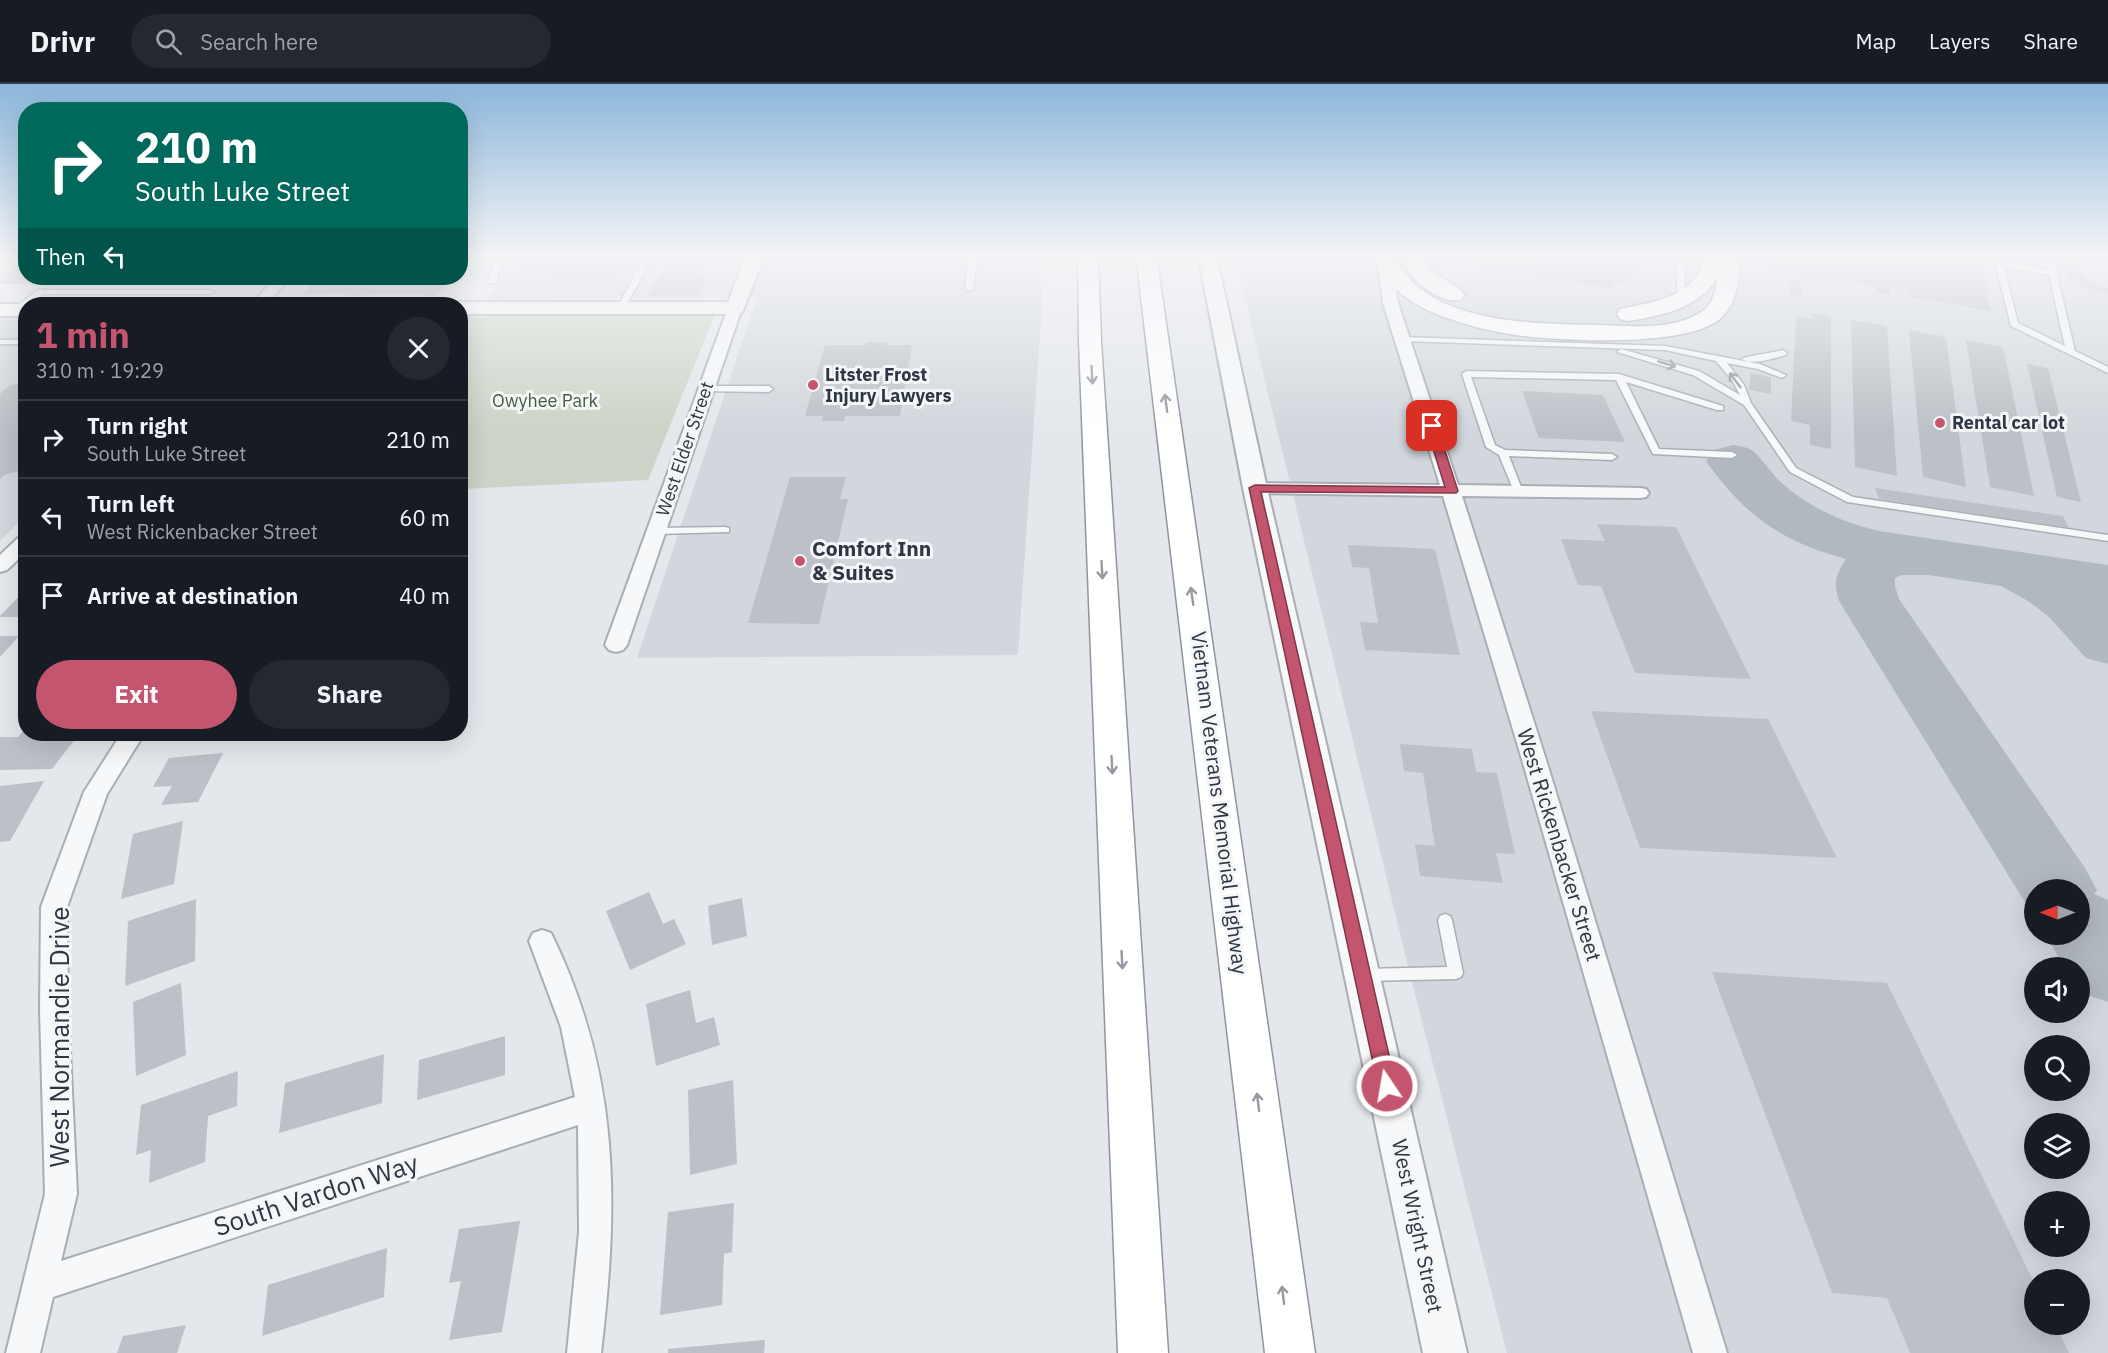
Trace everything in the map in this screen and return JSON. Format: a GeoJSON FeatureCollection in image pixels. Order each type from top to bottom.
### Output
{"type":"FeatureCollection","features":[{"type":"Feature","properties":{"kind":"main road"},"geometry":{"type":"LineString","coordinates":[[1085,313],[1090,341]]}},
{"type":"Feature","properties":{"kind":"main road"},"geometry":{"type":"LineString","coordinates":[[1089,313],[1143,1353]]}},
{"type":"Feature","properties":{"kind":"main road","name":"Vietnam Veterans Memorial Highway"},"geometry":{"type":"LineString","coordinates":[[1154,313],[1290,1353]]}},
{"type":"Feature","properties":{"kind":"main road"},"geometry":{"type":"LineString","coordinates":[[1456,313],[1501,326],[1616,333],[1670,330],[1714,313]]}},
{"type":"Feature","properties":{"kind":"main road"},"geometry":{"type":"LineString","coordinates":[[1525,313],[1584,317],[1636,313]]}},
{"type":"Feature","properties":{"kind":"street","name":"West Elder Street"},"geometry":{"type":"LineString","coordinates":[[616,645],[733,313]]}},
{"type":"Feature","properties":{"kind":"street","name":"West Wright Street"},"geometry":{"type":"LineString","coordinates":[[1219,313],[1255,488],[1445,1353]]}},
{"type":"Feature","properties":{"kind":"street","name":"West Rickenbacker Street"},"geometry":{"type":"LineString","coordinates":[[1394,313],[1452,491],[1710,1353]]}},
{"type":"Feature","properties":{"kind":"street"},"geometry":{"type":"LineString","coordinates":[[1255,488],[1640,494]]}},
{"type":"Feature","properties":{"kind":"street"},"geometry":{"type":"LineString","coordinates":[[0,566],[18,548]]}},
{"type":"Feature","properties":{"kind":"street","name":"West Normandie Drive"},"geometry":{"type":"LineString","coordinates":[[23,1353],[61,1194],[54,1010],[54,907],[96,792],[129,741]]}},
{"type":"Feature","properties":{"kind":"street"},"geometry":{"type":"LineString","coordinates":[[543,941],[575,1028],[592,1106],[596,1217],[584,1353]]}},
{"type":"Feature","properties":{"kind":"street","name":"South Vardon Way"},"geometry":{"type":"LineString","coordinates":[[39,1285],[592,1106]]}},
{"type":"Feature","properties":{"kind":"lane"},"geometry":{"type":"LineString","coordinates":[[2011,313],[2014,324],[2108,370]]}},
{"type":"Feature","properties":{"kind":"lane"},"geometry":{"type":"LineString","coordinates":[[2062,313],[2071,352]]}},
{"type":"Feature","properties":{"kind":"lane"},"geometry":{"type":"LineString","coordinates":[[1404,339],[1665,348],[1760,367],[1782,375]]}},
{"type":"Feature","properties":{"kind":"lane"},"geometry":{"type":"LineString","coordinates":[[0,342],[18,342]]}},
{"type":"Feature","properties":{"kind":"lane"},"geometry":{"type":"LineString","coordinates":[[1590,345],[1696,373],[1747,402]]}},
{"type":"Feature","properties":{"kind":"lane"},"geometry":{"type":"LineString","coordinates":[[1719,359],[1757,359],[1783,353]]}},
{"type":"Feature","properties":{"kind":"lane"},"geometry":{"type":"LineString","coordinates":[[1719,359],[1745,393],[1747,402],[1793,470],[1850,500],[2108,538]]}},
{"type":"Feature","properties":{"kind":"lane"},"geometry":{"type":"LineString","coordinates":[[1612,457],[1503,453],[1491,447],[1466,374],[1619,377],[1720,408]]}},
{"type":"Feature","properties":{"kind":"lane"},"geometry":{"type":"LineString","coordinates":[[1619,377],[1656,452],[1732,455]]}},
{"type":"Feature","properties":{"kind":"lane"},"geometry":{"type":"LineString","coordinates":[[706,389],[769,389]]}},
{"type":"Feature","properties":{"kind":"lane"},"geometry":{"type":"LineString","coordinates":[[1503,453],[1518,492]]}},
{"type":"Feature","properties":{"kind":"lane"},"geometry":{"type":"LineString","coordinates":[[656,531],[725,530]]}},
{"type":"Feature","properties":{"kind":"lane"},"geometry":{"type":"LineString","coordinates":[[1363,975],[1456,973],[1445,920]]}},
{"type":"Feature","properties":{"kind":"shaded area"},"geometry":{"type":"Polygon","coordinates":[[[752,313],[1041,313],[1018,655],[637,658],[752,313]]]}},
{"type":"Feature","properties":{"kind":"shaded area"},"geometry":{"type":"Polygon","coordinates":[[[1248,313],[2108,313],[2108,1353],[1507,1353],[1411,978],[1248,313]]]}},
{"type":"Feature","properties":{"kind":"shaded area"},"geometry":{"type":"Polygon","coordinates":[[[0,320],[18,320],[18,523],[0,541],[0,320]]]}},
{"type":"Feature","properties":{"kind":"green space","name":"Owyhee Park"},"geometry":{"type":"Polygon","coordinates":[[[715,314],[648,480],[468,489],[468,317],[715,314]]]}},
{"type":"Feature","properties":{"kind":"building"},"geometry":{"type":"Polygon","coordinates":[[[1812,313],[1831,316],[1831,449],[1810,445],[1810,425],[1791,421],[1796,316],[1813,319],[1812,313]]]}},
{"type":"Feature","properties":{"kind":"building"},"geometry":{"type":"Polygon","coordinates":[[[1851,320],[1887,326],[1897,476],[1855,467],[1851,320]]]}},
{"type":"Feature","properties":{"kind":"building"},"geometry":{"type":"Polygon","coordinates":[[[1909,330],[1946,337],[1966,487],[1923,477],[1909,330]]]}},
{"type":"Feature","properties":{"kind":"building"},"geometry":{"type":"Polygon","coordinates":[[[1966,340],[2003,347],[2034,496],[1990,487],[1966,340]]]}},
{"type":"Feature","properties":{"kind":"building"},"geometry":{"type":"Polygon","coordinates":[[[866,342],[912,345],[900,416],[845,416],[844,421],[822,421],[823,416],[805,416],[825,345],[866,345],[866,342]]]}},
{"type":"Feature","properties":{"kind":"building"},"geometry":{"type":"Polygon","coordinates":[[[2027,364],[2048,368],[2081,502],[2057,497],[2027,364]]]}},
{"type":"Feature","properties":{"kind":"building"},"geometry":{"type":"Polygon","coordinates":[[[1751,373],[1771,377],[1771,394],[1749,390],[1751,373]]]}},
{"type":"Feature","properties":{"kind":"building"},"geometry":{"type":"Polygon","coordinates":[[[18,384],[18,471],[4,475],[0,479],[0,394],[9,386],[18,384]]]}},
{"type":"Feature","properties":{"kind":"building"},"geometry":{"type":"Polygon","coordinates":[[[1522,391],[1603,395],[1625,442],[1539,438],[1522,391]]]}},
{"type":"Feature","properties":{"kind":"building","name":"Comfort Inn & Suites"},"geometry":{"type":"Polygon","coordinates":[[[790,477],[846,477],[840,499],[848,499],[819,624],[748,623],[790,477]]]}},
{"type":"Feature","properties":{"kind":"building"},"geometry":{"type":"Polygon","coordinates":[[[1875,488],[2063,516],[2069,528],[1879,499],[1875,488]]]}},
{"type":"Feature","properties":{"kind":"building"},"geometry":{"type":"Polygon","coordinates":[[[1597,524],[1676,527],[1751,679],[1635,673],[1601,586],[1578,585],[1561,539],[1605,541],[1597,524]]]}},
{"type":"Feature","properties":{"kind":"building"},"geometry":{"type":"Polygon","coordinates":[[[1348,545],[1435,549],[1460,655],[1365,650],[1360,622],[1378,623],[1369,568],[1352,567],[1348,545]]]}},
{"type":"Feature","properties":{"kind":"building"},"geometry":{"type":"Polygon","coordinates":[[[18,597],[18,617],[0,616],[18,597]]]}},
{"type":"Feature","properties":{"kind":"building"},"geometry":{"type":"Polygon","coordinates":[[[0,636],[18,636],[18,637],[0,657],[0,636]]]}},
{"type":"Feature","properties":{"kind":"building"},"geometry":{"type":"Polygon","coordinates":[[[1591,711],[1768,719],[1837,858],[1640,848],[1591,711]]]}},
{"type":"Feature","properties":{"kind":"building"},"geometry":{"type":"Polygon","coordinates":[[[0,737],[18,737],[18,741],[74,741],[52,769],[0,770],[0,737]]]}},
{"type":"Feature","properties":{"kind":"building"},"geometry":{"type":"Polygon","coordinates":[[[1400,744],[1472,749],[1476,772],[1497,773],[1515,854],[1496,853],[1503,883],[1420,876],[1415,844],[1435,846],[1423,773],[1404,771],[1400,744]]]}},
{"type":"Feature","properties":{"kind":"building"},"geometry":{"type":"Polygon","coordinates":[[[223,753],[198,802],[161,805],[172,786],[153,787],[169,758],[223,753]]]}},
{"type":"Feature","properties":{"kind":"building"},"geometry":{"type":"Polygon","coordinates":[[[44,781],[10,841],[0,842],[0,786],[44,781]]]}},
{"type":"Feature","properties":{"kind":"building"},"geometry":{"type":"Polygon","coordinates":[[[183,821],[174,884],[121,899],[133,834],[183,821]]]}},
{"type":"Feature","properties":{"kind":"building"},"geometry":{"type":"Polygon","coordinates":[[[649,892],[663,924],[674,919],[686,944],[630,970],[606,911],[649,892]]]}},
{"type":"Feature","properties":{"kind":"building"},"geometry":{"type":"Polygon","coordinates":[[[742,898],[747,936],[712,945],[708,906],[742,898]]]}},
{"type":"Feature","properties":{"kind":"building"},"geometry":{"type":"Polygon","coordinates":[[[196,899],[195,961],[125,986],[128,921],[196,899]]]}},
{"type":"Feature","properties":{"kind":"building"},"geometry":{"type":"Polygon","coordinates":[[[1712,972],[1887,983],[2028,1269],[2024,1269],[2024,1335],[2060,1335],[2069,1353],[1910,1353],[1887,1298],[1832,1293],[1712,972]]]}},
{"type":"Feature","properties":{"kind":"building"},"geometry":{"type":"Polygon","coordinates":[[[181,983],[186,1055],[136,1076],[133,1002],[181,983]]]}},
{"type":"Feature","properties":{"kind":"building"},"geometry":{"type":"Polygon","coordinates":[[[690,990],[696,1023],[714,1017],[720,1045],[656,1066],[646,1004],[690,990]]]}},
{"type":"Feature","properties":{"kind":"building"},"geometry":{"type":"Polygon","coordinates":[[[505,1036],[505,1075],[417,1100],[419,1060],[505,1036]]]}},
{"type":"Feature","properties":{"kind":"building"},"geometry":{"type":"Polygon","coordinates":[[[384,1054],[382,1103],[279,1133],[285,1083],[384,1054]]]}},
{"type":"Feature","properties":{"kind":"building"},"geometry":{"type":"Polygon","coordinates":[[[238,1071],[237,1106],[208,1116],[205,1162],[149,1183],[151,1150],[136,1155],[141,1105],[238,1071]]]}},
{"type":"Feature","properties":{"kind":"building"},"geometry":{"type":"Polygon","coordinates":[[[733,1080],[737,1164],[690,1175],[688,1090],[733,1080]]]}},
{"type":"Feature","properties":{"kind":"building"},"geometry":{"type":"Polygon","coordinates":[[[734,1203],[732,1252],[724,1254],[722,1305],[660,1315],[668,1212],[734,1203]]]}},
{"type":"Feature","properties":{"kind":"building"},"geometry":{"type":"Polygon","coordinates":[[[520,1221],[502,1332],[449,1340],[461,1281],[449,1283],[459,1229],[520,1221]]]}},
{"type":"Feature","properties":{"kind":"building"},"geometry":{"type":"Polygon","coordinates":[[[387,1248],[384,1297],[262,1336],[268,1285],[387,1248]]]}},
{"type":"Feature","properties":{"kind":"building"},"geometry":{"type":"Polygon","coordinates":[[[186,1325],[177,1353],[117,1353],[123,1336],[186,1325]]]}},
{"type":"Feature","properties":{"kind":"building"},"geometry":{"type":"Polygon","coordinates":[[[765,1340],[764,1353],[668,1353],[668,1349],[765,1340]]]}},
{"type":"Feature","properties":{"kind":"taxiway"},"geometry":{"type":"LineString","coordinates":[[1733,461],[1762,495],[1778,508],[1815,529],[1857,544],[2108,584]]}},
{"type":"Feature","properties":{"kind":"taxiway"},"geometry":{"type":"LineString","coordinates":[[1928,557],[1890,558],[1870,567],[1865,575],[1864,586],[1869,601],[2051,879]]}},
{"type":"Feature","properties":{"kind":"taxiway"},"geometry":{"type":"LineString","coordinates":[[2024,576],[2061,595],[2090,622],[2108,643]]}},
{"type":"Feature","properties":{"kind":"taxiway"},"geometry":{"type":"LineString","coordinates":[[2090,939],[2108,967]]}},
{"type":"Feature","properties":{"kind":"place","name":"Litster Frost Injury Lawyers"},"geometry":{"type":"Point","coordinates":[813,385]}},
{"type":"Feature","properties":{"kind":"place","name":"Rental car lot"},"geometry":{"type":"Point","coordinates":[1940,423]}},
{"type":"Feature","properties":{"kind":"place","name":"Comfort Inn & Suites"},"geometry":{"type":"Point","coordinates":[800,561]}},
{"type":"Feature","properties":{"kind":"route"},"geometry":{"type":"LineString","coordinates":[[1387,1086],[1255,488],[1452,491],[1432,426]]}}]}
